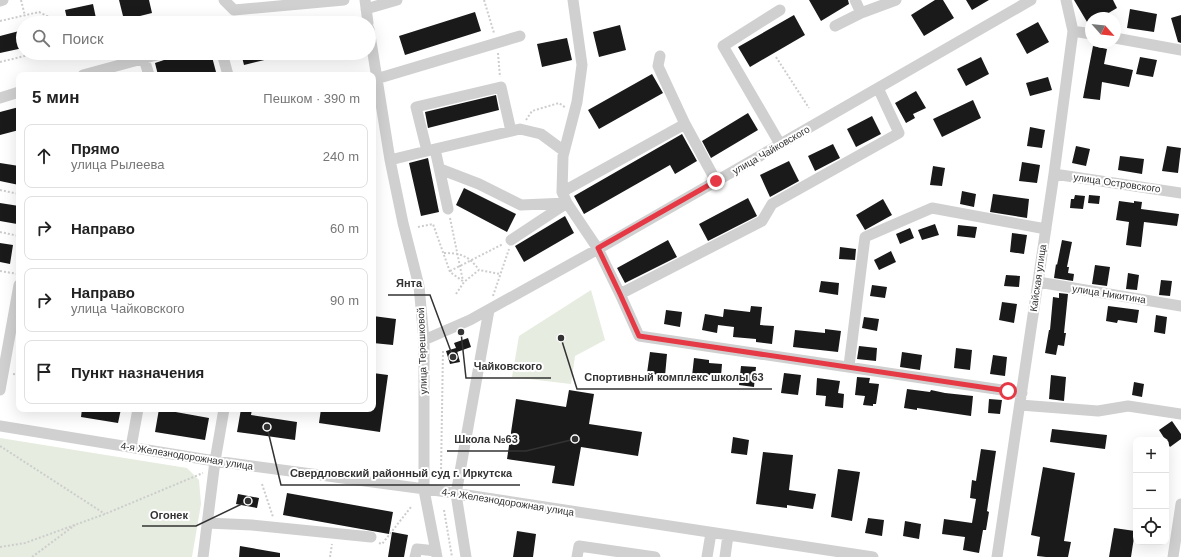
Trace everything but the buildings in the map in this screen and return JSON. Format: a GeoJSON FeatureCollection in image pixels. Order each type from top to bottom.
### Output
{"type":"FeatureCollection","features":[{"type":"Feature","properties":{"kind":"street"},"geometry":{"type":"LineString","coordinates":[[224,0],[234,10],[280,3],[344,0]]}},
{"type":"Feature","properties":{"kind":"street"},"geometry":{"type":"LineString","coordinates":[[367,16],[365,4],[398,0]]}},
{"type":"Feature","properties":{"kind":"street"},"geometry":{"type":"LineString","coordinates":[[573,0],[582,65],[574,113],[564,151],[562,192],[567,203],[598,248],[639,336],[849,366],[1022,393]]}},
{"type":"Feature","properties":{"kind":"street"},"geometry":{"type":"LineString","coordinates":[[855,0],[861,13]]}},
{"type":"Feature","properties":{"kind":"street"},"geometry":{"type":"LineString","coordinates":[[835,26],[861,13],[896,0]]}},
{"type":"Feature","properties":{"kind":"street","name":"улица Чайковского"},"geometry":{"type":"LineString","coordinates":[[424,340],[489,310],[1031,0]]}},
{"type":"Feature","properties":{"kind":"street","name":"Кайская улица"},"geometry":{"type":"LineString","coordinates":[[997,557],[1054,174],[1073,31],[1066,0]]}},
{"type":"Feature","properties":{"kind":"street"},"geometry":{"type":"LineString","coordinates":[[780,10],[723,46],[780,144]]}},
{"type":"Feature","properties":{"kind":"street"},"geometry":{"type":"LineString","coordinates":[[1073,31],[1085,33]]}},
{"type":"Feature","properties":{"kind":"street"},"geometry":{"type":"LineString","coordinates":[[376,79],[520,36]]}},
{"type":"Feature","properties":{"kind":"street"},"geometry":{"type":"LineString","coordinates":[[1121,39],[1181,50]]}},
{"type":"Feature","properties":{"kind":"street"},"geometry":{"type":"LineString","coordinates":[[1169,48],[1181,44]]}},
{"type":"Feature","properties":{"kind":"street"},"geometry":{"type":"LineString","coordinates":[[660,56],[658,66],[685,124],[716,181]]}},
{"type":"Feature","properties":{"kind":"street"},"geometry":{"type":"LineString","coordinates":[[94,72],[140,60]]}},
{"type":"Feature","properties":{"kind":"street"},"geometry":{"type":"LineString","coordinates":[[144,60],[148,72]]}},
{"type":"Feature","properties":{"kind":"street"},"geometry":{"type":"LineString","coordinates":[[224,60],[227,72]]}},
{"type":"Feature","properties":{"kind":"street","name":"улица Терешковой"},"geometry":{"type":"LineString","coordinates":[[373,60],[375,72]]}},
{"type":"Feature","properties":{"kind":"street","name":"улица Терешковой"},"geometry":{"type":"LineString","coordinates":[[376,79],[403,223],[419,286],[424,340],[424,490],[436,554]]}},
{"type":"Feature","properties":{"kind":"street"},"geometry":{"type":"LineString","coordinates":[[448,209],[440,169],[431,150],[416,107],[501,87],[516,130]]}},
{"type":"Feature","properties":{"kind":"street"},"geometry":{"type":"LineString","coordinates":[[620,294],[762,221],[772,204],[899,133],[878,88]]}},
{"type":"Feature","properties":{"kind":"street"},"geometry":{"type":"LineString","coordinates":[[0,98],[16,93]]}},
{"type":"Feature","properties":{"kind":"street"},"geometry":{"type":"LineString","coordinates":[[562,192],[685,124]]}},
{"type":"Feature","properties":{"kind":"street"},"geometry":{"type":"LineString","coordinates":[[390,160],[516,130],[541,134],[564,151]]}},
{"type":"Feature","properties":{"kind":"street"},"geometry":{"type":"LineString","coordinates":[[440,169],[479,184],[521,205],[567,203]]}},
{"type":"Feature","properties":{"kind":"street","name":"улица Островского"},"geometry":{"type":"LineString","coordinates":[[1054,174],[1181,192]]}},
{"type":"Feature","properties":{"kind":"street"},"geometry":{"type":"LineString","coordinates":[[511,240],[567,203]]}},
{"type":"Feature","properties":{"kind":"street"},"geometry":{"type":"LineString","coordinates":[[849,366],[865,237],[932,208],[1046,229]]}},
{"type":"Feature","properties":{"kind":"street","name":"улица Никитина"},"geometry":{"type":"LineString","coordinates":[[1038,282],[1181,306]]}},
{"type":"Feature","properties":{"kind":"street"},"geometry":{"type":"LineString","coordinates":[[0,390],[16,302]]}},
{"type":"Feature","properties":{"kind":"street"},"geometry":{"type":"LineString","coordinates":[[466,557],[456,494],[489,310]]}},
{"type":"Feature","properties":{"kind":"street"},"geometry":{"type":"LineString","coordinates":[[1020,405],[1098,411],[1128,406],[1181,414]]}},
{"type":"Feature","properties":{"kind":"street"},"geometry":{"type":"LineString","coordinates":[[131,447],[137,412]]}},
{"type":"Feature","properties":{"kind":"street"},"geometry":{"type":"LineString","coordinates":[[203,557],[215,461],[223,412]]}},
{"type":"Feature","properties":{"kind":"street","name":"4-я Железнодорожная улица"},"geometry":{"type":"LineString","coordinates":[[0,426],[215,461],[456,494],[873,557]]}},
{"type":"Feature","properties":{"kind":"street"},"geometry":{"type":"LineString","coordinates":[[1173,557],[1181,504]]}},
{"type":"Feature","properties":{"kind":"street"},"geometry":{"type":"LineString","coordinates":[[207,523],[276,527],[371,537]]}},
{"type":"Feature","properties":{"kind":"street"},"geometry":{"type":"LineString","coordinates":[[707,557],[711,533]]}},
{"type":"Feature","properties":{"kind":"street"},"geometry":{"type":"LineString","coordinates":[[725,557],[728,535]]}},
{"type":"Feature","properties":{"kind":"street"},"geometry":{"type":"LineString","coordinates":[[577,557],[579,546],[655,557]]}},
{"type":"Feature","properties":{"kind":"street"},"geometry":{"type":"LineString","coordinates":[[415,557],[417,549],[436,554]]}},
{"type":"Feature","properties":{"kind":"path"},"geometry":{"type":"LineString","coordinates":[[21,0],[25,16],[39,12],[47,16]]}},
{"type":"Feature","properties":{"kind":"path"},"geometry":{"type":"LineString","coordinates":[[0,22],[16,18]]}},
{"type":"Feature","properties":{"kind":"path"},"geometry":{"type":"LineString","coordinates":[[776,57],[809,108]]}},
{"type":"Feature","properties":{"kind":"path"},"geometry":{"type":"LineString","coordinates":[[0,62],[16,58]]}},
{"type":"Feature","properties":{"kind":"path"},"geometry":{"type":"LineString","coordinates":[[516,130],[532,111],[559,104],[574,113]]}},
{"type":"Feature","properties":{"kind":"path"},"geometry":{"type":"LineString","coordinates":[[0,190],[16,193]]}},
{"type":"Feature","properties":{"kind":"path"},"geometry":{"type":"LineString","coordinates":[[448,209],[464,282]]}},
{"type":"Feature","properties":{"kind":"path"},"geometry":{"type":"LineString","coordinates":[[418,227],[433,224],[450,272],[464,282]]}},
{"type":"Feature","properties":{"kind":"path"},"geometry":{"type":"LineString","coordinates":[[0,232],[16,235]]}},
{"type":"Feature","properties":{"kind":"path"},"geometry":{"type":"LineString","coordinates":[[450,272],[511,240]]}},
{"type":"Feature","properties":{"kind":"path"},"geometry":{"type":"LineString","coordinates":[[489,310],[511,240]]}},
{"type":"Feature","properties":{"kind":"path"},"geometry":{"type":"LineString","coordinates":[[444,253],[457,253],[472,260],[479,270],[500,274]]}},
{"type":"Feature","properties":{"kind":"path"},"geometry":{"type":"LineString","coordinates":[[456,294],[464,282],[479,270]]}},
{"type":"Feature","properties":{"kind":"path"},"geometry":{"type":"LineString","coordinates":[[0,271],[16,274]]}},
{"type":"Feature","properties":{"kind":"path"},"geometry":{"type":"LineString","coordinates":[[441,473],[443,349]]}},
{"type":"Feature","properties":{"kind":"path"},"geometry":{"type":"LineString","coordinates":[[0,446],[105,514]]}},
{"type":"Feature","properties":{"kind":"path"},"geometry":{"type":"LineString","coordinates":[[0,547],[25,542],[105,514],[204,473]]}},
{"type":"Feature","properties":{"kind":"path"},"geometry":{"type":"LineString","coordinates":[[262,484],[276,527]]}},
{"type":"Feature","properties":{"kind":"path"},"geometry":{"type":"LineString","coordinates":[[382,544],[412,507]]}},
{"type":"Feature","properties":{"kind":"path"},"geometry":{"type":"LineString","coordinates":[[444,510],[452,557]]}},
{"type":"Feature","properties":{"kind":"path"},"geometry":{"type":"LineString","coordinates":[[32,557],[76,524]]}},
{"type":"Feature","properties":{"kind":"path"},"geometry":{"type":"LineString","coordinates":[[330,557],[333,532]]}},
{"type":"Feature","properties":{"kind":"shaded area"},"geometry":{"type":"Polygon","coordinates":[[[591,290],[605,340],[575,356],[571,384],[512,377],[519,336],[591,290]]]}},
{"type":"Feature","properties":{"kind":"shaded area"},"geometry":{"type":"Polygon","coordinates":[[[0,438],[187,468],[199,480],[201,504],[192,557],[0,557],[0,438]]]}},
{"type":"Feature","properties":{"kind":"place","name":"Чайковского"},"geometry":{"type":"Point","coordinates":[461,332]}},
{"type":"Feature","properties":{"kind":"place","name":"Спортивный комплекс школы 63"},"geometry":{"type":"Point","coordinates":[561,338]}},
{"type":"Feature","properties":{"kind":"place","name":"Янта"},"geometry":{"type":"Point","coordinates":[453,357]}},
{"type":"Feature","properties":{"kind":"place","name":"Свердловский районный суд г. Иркутска"},"geometry":{"type":"Point","coordinates":[267,427]}},
{"type":"Feature","properties":{"kind":"place","name":"Школа №63"},"geometry":{"type":"Point","coordinates":[575,439]}},
{"type":"Feature","properties":{"kind":"place","name":"Огонек"},"geometry":{"type":"Point","coordinates":[248,501]}},
{"type":"Feature","properties":{"kind":"route"},"geometry":{"type":"LineString","coordinates":[[716,181],[598,248],[639,336],[849,366],[1008,391]]}}]}
